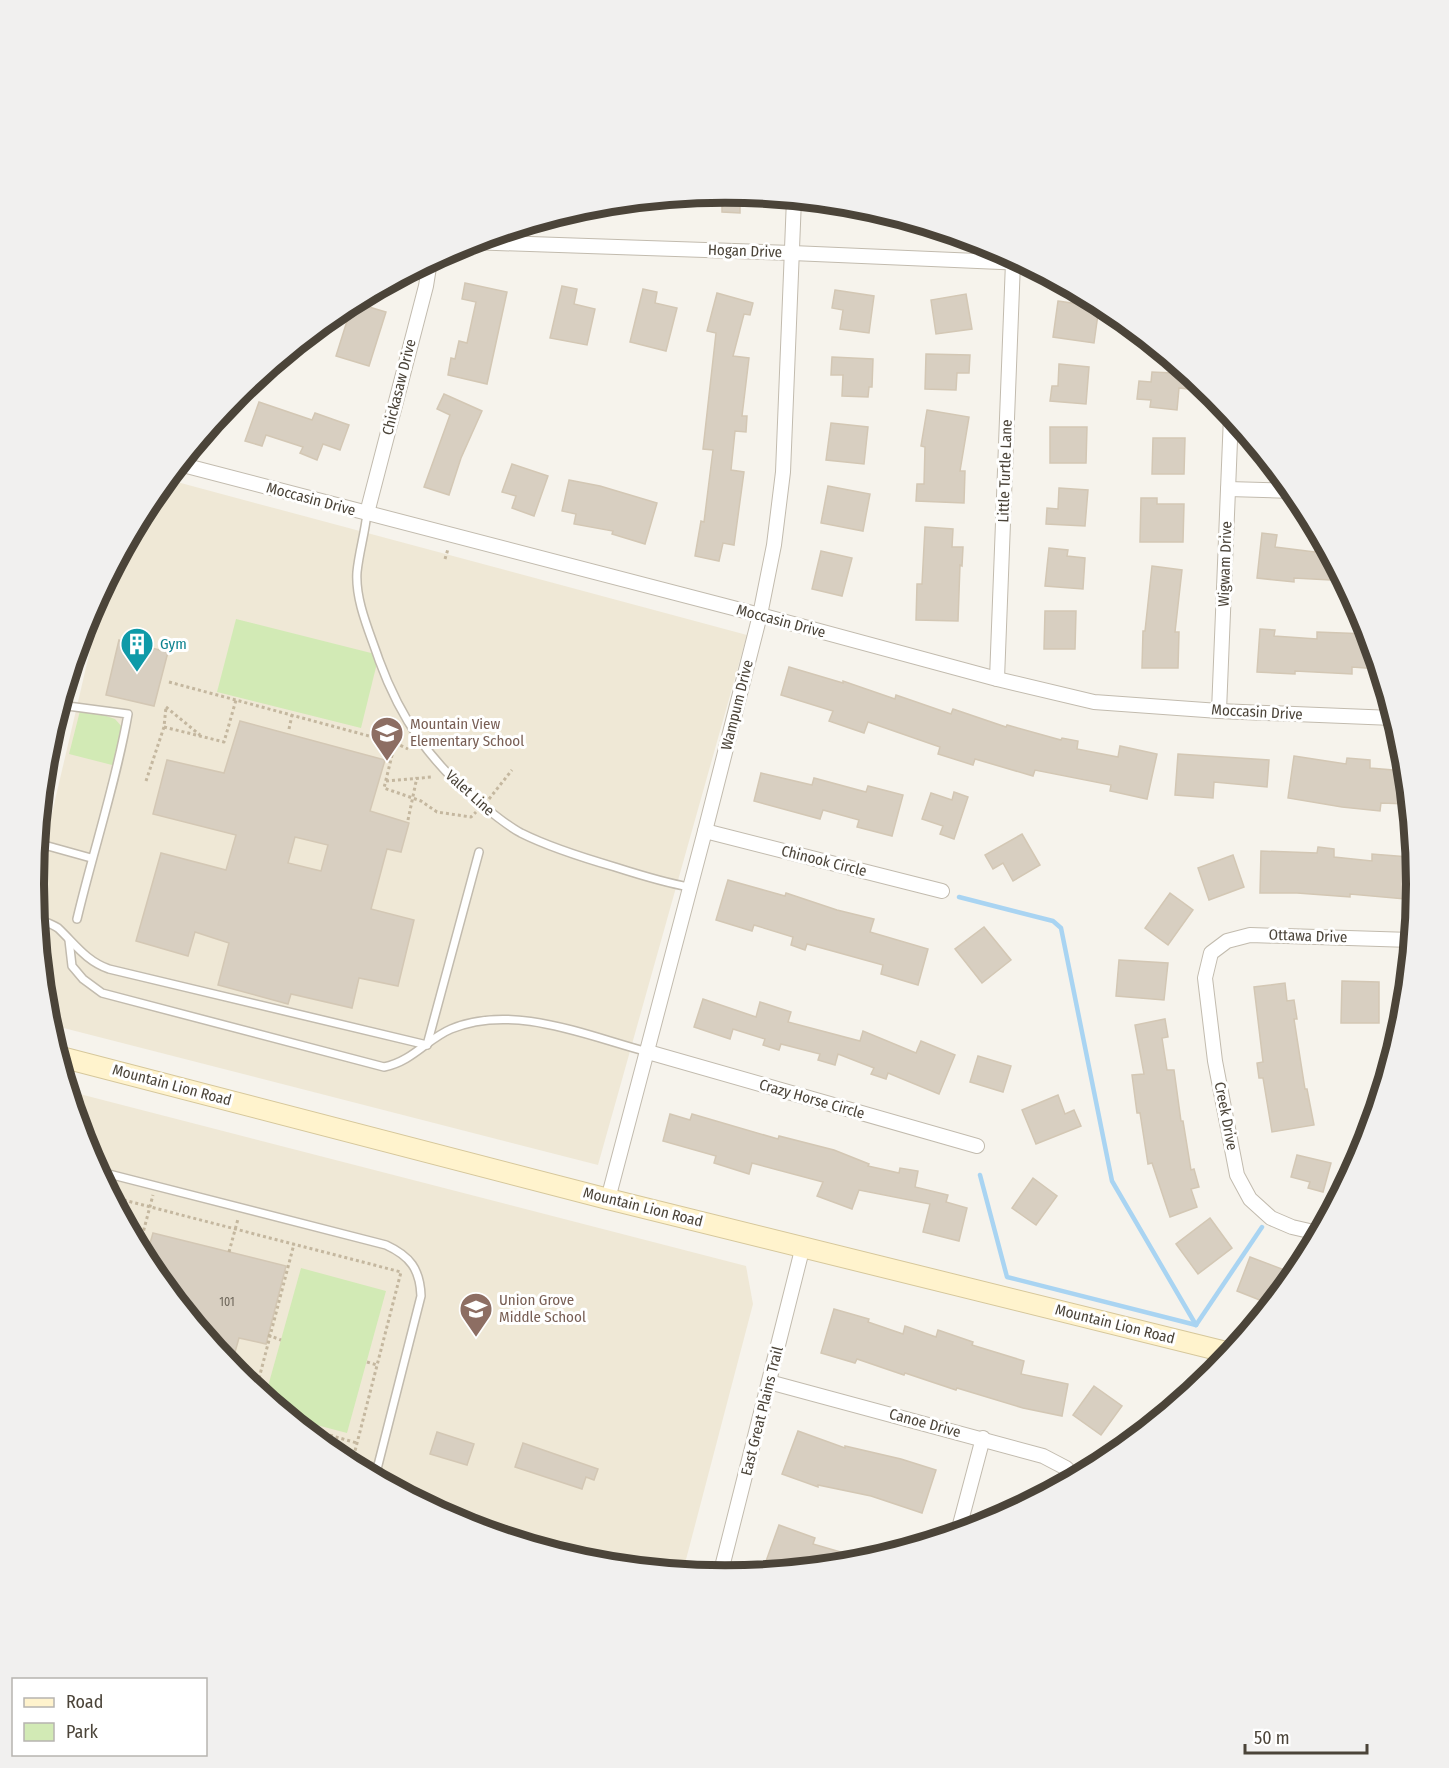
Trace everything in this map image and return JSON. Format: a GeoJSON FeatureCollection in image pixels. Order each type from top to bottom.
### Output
{"type":"FeatureCollection","features":[{"type":"Feature","properties":{"kind":"street","name":"Wampum Drive"},"geometry":{"type":"LineString","coordinates":[[608,1199],[760,615],[774,545],[783,472],[794,207]]}},
{"type":"Feature","properties":{"kind":"street","name":"Hogan Drive"},"geometry":{"type":"LineString","coordinates":[[496,243],[999,261]]}},
{"type":"Feature","properties":{"kind":"street","name":"Little Turtle Lane"},"geometry":{"type":"LineString","coordinates":[[997,679],[1017,269]]}},
{"type":"Feature","properties":{"kind":"street","name":"Chickasaw Drive"},"geometry":{"type":"LineString","coordinates":[[367,513],[428,271]]}},
{"type":"Feature","properties":{"kind":"street","name":"Wigwam Drive"},"geometry":{"type":"LineString","coordinates":[[1219,711],[1231,428]]}},
{"type":"Feature","properties":{"kind":"street","name":"Moccasin Drive"},"geometry":{"type":"LineString","coordinates":[[187,466],[997,679],[1094,702],[1219,711],[1384,718]]}},
{"type":"Feature","properties":{"kind":"street"},"geometry":{"type":"LineString","coordinates":[[1228,489],[1280,491]]}},
{"type":"Feature","properties":{"kind":"street","name":"Chinook Circle"},"geometry":{"type":"LineString","coordinates":[[705,831],[942,891]]}},
{"type":"Feature","properties":{"kind":"street","name":"Ottawa Drive"},"geometry":{"type":"LineString","coordinates":[[1211,953],[1227,941],[1250,934],[1403,940]]}},
{"type":"Feature","properties":{"kind":"street","name":"Creek Drive"},"geometry":{"type":"LineString","coordinates":[[1211,953],[1205,978],[1215,1061],[1238,1175],[1250,1199],[1271,1218],[1292,1227],[1310,1231]]}},
{"type":"Feature","properties":{"kind":"street","name":"Crazy Horse Circle"},"geometry":{"type":"LineString","coordinates":[[648,1052],[977,1146]]}},
{"type":"Feature","properties":{"kind":"street","name":"Mountain Lion Road"},"geometry":{"type":"LineString","coordinates":[[67,1059],[608,1199],[1220,1351]]}},
{"type":"Feature","properties":{"kind":"street","name":"East Great Plains Trail"},"geometry":{"type":"LineString","coordinates":[[723,1565],[803,1246]]}},
{"type":"Feature","properties":{"kind":"street","name":"Canoe Drive"},"geometry":{"type":"LineString","coordinates":[[769,1382],[1043,1455],[1069,1472]]}},
{"type":"Feature","properties":{"kind":"street"},"geometry":{"type":"LineString","coordinates":[[961,1522],[983,1438]]}},
{"type":"Feature","properties":{"kind":"lane","name":"Valet Line"},"geometry":{"type":"LineString","coordinates":[[367,513],[357,573],[360,601],[389,687],[405,719],[426,750],[456,783],[511,827],[545,844],[669,883],[690,887]]}},
{"type":"Feature","properties":{"kind":"lane"},"geometry":{"type":"LineString","coordinates":[[68,706],[128,714],[122,746],[77,919]]}},
{"type":"Feature","properties":{"kind":"lane"},"geometry":{"type":"LineString","coordinates":[[45,845],[92,858]]}},
{"type":"Feature","properties":{"kind":"lane"},"geometry":{"type":"LineString","coordinates":[[427,1045],[478,852]]}},
{"type":"Feature","properties":{"kind":"lane"},"geometry":{"type":"LineString","coordinates":[[45,922],[56,927],[83,955],[109,969],[427,1045]]}},
{"type":"Feature","properties":{"kind":"lane"},"geometry":{"type":"LineString","coordinates":[[69,940],[72,966],[83,979],[102,993],[384,1067],[399,1064],[448,1030],[475,1020],[538,1023],[648,1052]]}},
{"type":"Feature","properties":{"kind":"lane"},"geometry":{"type":"LineString","coordinates":[[109,1174],[386,1245],[399,1251],[416,1270],[421,1281],[421,1296],[377,1468],[373,1467]]}},
{"type":"Feature","properties":{"kind":"path"},"geometry":{"type":"LineString","coordinates":[[168,682],[395,742],[408,749]]}},
{"type":"Feature","properties":{"kind":"path"},"geometry":{"type":"LineString","coordinates":[[164,727],[224,742],[236,700]]}},
{"type":"Feature","properties":{"kind":"path"},"geometry":{"type":"LineString","coordinates":[[147,781],[164,727],[166,707],[201,737]]}},
{"type":"Feature","properties":{"kind":"path"},"geometry":{"type":"LineString","coordinates":[[289,729],[292,715]]}},
{"type":"Feature","properties":{"kind":"path"},"geometry":{"type":"LineString","coordinates":[[395,742],[384,788],[421,801],[437,812],[471,817],[483,806],[512,770]]}},
{"type":"Feature","properties":{"kind":"path"},"geometry":{"type":"LineString","coordinates":[[408,820],[417,777]]}},
{"type":"Feature","properties":{"kind":"path"},"geometry":{"type":"LineString","coordinates":[[386,781],[432,777]]}},
{"type":"Feature","properties":{"kind":"path"},"geometry":{"type":"LineString","coordinates":[[142,1236],[156,1186]]}},
{"type":"Feature","properties":{"kind":"path"},"geometry":{"type":"LineString","coordinates":[[122,1200],[402,1272],[354,1455]]}},
{"type":"Feature","properties":{"kind":"path"},"geometry":{"type":"LineString","coordinates":[[229,1252],[242,1208]]}},
{"type":"Feature","properties":{"kind":"path"},"geometry":{"type":"LineString","coordinates":[[258,1380],[294,1244]]}},
{"type":"Feature","properties":{"kind":"path"},"geometry":{"type":"LineString","coordinates":[[270,1336],[281,1340]]}},
{"type":"Feature","properties":{"kind":"path"},"geometry":{"type":"LineString","coordinates":[[367,1362],[377,1365]]}},
{"type":"Feature","properties":{"kind":"path"},"geometry":{"type":"LineString","coordinates":[[323,1433],[357,1443]]}},
{"type":"Feature","properties":{"kind":"shaded area","name":"Mountain View Elementary School"},"geometry":{"type":"Polygon","coordinates":[[[175,481],[747,635],[598,1165],[59,1027],[49,973],[45,929],[45,843],[98,617],[135,543],[175,481]]]}},
{"type":"Feature","properties":{"kind":"shaded area","name":"Union Grove Middle School"},"geometry":{"type":"Polygon","coordinates":[[[77,1093],[746,1266],[753,1304],[685,1564],[592,1552],[506,1529],[423,1495],[384,1474],[310,1424],[243,1366],[184,1299],[135,1225],[95,1145],[77,1093]]]}},
{"type":"Feature","properties":{"kind":"green space"},"geometry":{"type":"Polygon","coordinates":[[[236,619],[379,655],[361,728],[217,692],[236,619]]]}},
{"type":"Feature","properties":{"kind":"green space"},"geometry":{"type":"Polygon","coordinates":[[[81,707],[115,719],[123,728],[116,766],[69,754],[81,707]]]}},
{"type":"Feature","properties":{"kind":"green space"},"geometry":{"type":"Polygon","coordinates":[[[301,1268],[386,1291],[347,1433],[309,1423],[267,1389],[301,1268]]]}},
{"type":"Feature","properties":{"kind":"building"},"geometry":{"type":"Polygon","coordinates":[[[722,203],[740,203],[740,213],[722,212],[722,203]]]}},
{"type":"Feature","properties":{"kind":"building"},"geometry":{"type":"Polygon","coordinates":[[[465,283],[507,292],[487,384],[448,375],[451,358],[455,359],[459,341],[467,343],[476,302],[462,299],[465,283]]]}},
{"type":"Feature","properties":{"kind":"building"},"geometry":{"type":"Polygon","coordinates":[[[562,286],[577,289],[574,304],[595,309],[587,345],[550,338],[562,286]]]}},
{"type":"Feature","properties":{"kind":"building"},"geometry":{"type":"Polygon","coordinates":[[[643,289],[657,292],[655,303],[677,308],[666,351],[630,342],[643,289]]]}},
{"type":"Feature","properties":{"kind":"building"},"geometry":{"type":"Polygon","coordinates":[[[835,290],[874,296],[869,333],[840,329],[843,310],[832,308],[835,290]]]}},
{"type":"Feature","properties":{"kind":"building"},"geometry":{"type":"Polygon","coordinates":[[[717,293],[753,303],[750,315],[744,314],[733,356],[749,358],[742,416],[747,416],[746,432],[735,431],[731,470],[744,472],[734,545],[723,543],[719,561],[695,556],[701,521],[704,522],[713,450],[703,449],[716,333],[707,331],[717,293]]]}},
{"type":"Feature","properties":{"kind":"building"},"geometry":{"type":"Polygon","coordinates":[[[966,294],[972,329],[936,334],[931,300],[966,294]]]}},
{"type":"Feature","properties":{"kind":"building"},"geometry":{"type":"Polygon","coordinates":[[[1058,301],[1082,304],[1098,315],[1094,343],[1053,337],[1058,301]]]}},
{"type":"Feature","properties":{"kind":"building"},"geometry":{"type":"Polygon","coordinates":[[[370,303],[369,307],[386,312],[369,366],[336,356],[348,316],[370,303]]]}},
{"type":"Feature","properties":{"kind":"building"},"geometry":{"type":"Polygon","coordinates":[[[926,354],[970,355],[969,373],[957,373],[956,390],[925,389],[926,354]]]}},
{"type":"Feature","properties":{"kind":"building"},"geometry":{"type":"Polygon","coordinates":[[[832,357],[873,359],[872,387],[869,387],[868,397],[842,396],[843,375],[831,375],[832,357]]]}},
{"type":"Feature","properties":{"kind":"building"},"geometry":{"type":"Polygon","coordinates":[[[1059,364],[1089,367],[1086,404],[1050,401],[1052,386],[1058,386],[1059,364]]]}},
{"type":"Feature","properties":{"kind":"building"},"geometry":{"type":"Polygon","coordinates":[[[1152,372],[1173,373],[1189,386],[1188,389],[1179,388],[1177,410],[1150,407],[1151,400],[1137,399],[1139,381],[1151,382],[1152,372]]]}},
{"type":"Feature","properties":{"kind":"building"},"geometry":{"type":"Polygon","coordinates":[[[444,394],[482,411],[461,458],[449,495],[424,487],[450,415],[437,409],[444,394]]]}},
{"type":"Feature","properties":{"kind":"building"},"geometry":{"type":"Polygon","coordinates":[[[259,402],[312,420],[315,413],[349,425],[340,450],[323,444],[317,460],[300,453],[303,447],[266,435],[262,446],[245,441],[259,402]]]}},
{"type":"Feature","properties":{"kind":"building"},"geometry":{"type":"Polygon","coordinates":[[[927,410],[969,417],[960,471],[965,471],[964,503],[916,501],[917,484],[924,484],[925,447],[921,446],[927,410]]]}},
{"type":"Feature","properties":{"kind":"building"},"geometry":{"type":"Polygon","coordinates":[[[831,423],[868,427],[864,464],[826,460],[831,423]]]}},
{"type":"Feature","properties":{"kind":"building"},"geometry":{"type":"Polygon","coordinates":[[[1050,427],[1087,427],[1086,463],[1050,463],[1050,427]]]}},
{"type":"Feature","properties":{"kind":"building"},"geometry":{"type":"Polygon","coordinates":[[[1153,438],[1185,438],[1184,474],[1152,474],[1153,438]]]}},
{"type":"Feature","properties":{"kind":"building"},"geometry":{"type":"Polygon","coordinates":[[[512,464],[548,476],[534,516],[512,508],[516,496],[502,492],[512,464]]]}},
{"type":"Feature","properties":{"kind":"building"},"geometry":{"type":"Polygon","coordinates":[[[569,480],[600,486],[657,503],[645,544],[612,534],[613,531],[574,524],[576,514],[562,511],[569,480]]]}},
{"type":"Feature","properties":{"kind":"building"},"geometry":{"type":"Polygon","coordinates":[[[828,486],[870,494],[863,531],[821,523],[828,486]]]}},
{"type":"Feature","properties":{"kind":"building"},"geometry":{"type":"Polygon","coordinates":[[[1059,488],[1088,490],[1085,526],[1046,524],[1047,508],[1058,509],[1059,488]]]}},
{"type":"Feature","properties":{"kind":"building"},"geometry":{"type":"Polygon","coordinates":[[[1141,498],[1157,498],[1157,504],[1184,504],[1183,542],[1140,542],[1141,498]]]}},
{"type":"Feature","properties":{"kind":"building"},"geometry":{"type":"Polygon","coordinates":[[[925,527],[953,529],[952,547],[963,547],[958,621],[916,620],[917,584],[922,584],[925,527]]]}},
{"type":"Feature","properties":{"kind":"building"},"geometry":{"type":"Polygon","coordinates":[[[1262,533],[1277,535],[1275,547],[1315,552],[1316,547],[1330,574],[1330,580],[1294,578],[1294,582],[1257,578],[1262,533]]]}},
{"type":"Feature","properties":{"kind":"building"},"geometry":{"type":"Polygon","coordinates":[[[1049,548],[1068,550],[1067,556],[1085,558],[1083,589],[1045,586],[1049,548]]]}},
{"type":"Feature","properties":{"kind":"building"},"geometry":{"type":"Polygon","coordinates":[[[821,551],[852,558],[842,596],[812,589],[821,551]]]}},
{"type":"Feature","properties":{"kind":"building"},"geometry":{"type":"Polygon","coordinates":[[[1152,566],[1182,570],[1175,632],[1179,632],[1178,668],[1142,668],[1143,631],[1145,631],[1152,566]]]}},
{"type":"Feature","properties":{"kind":"building"},"geometry":{"type":"Polygon","coordinates":[[[1045,611],[1076,611],[1075,649],[1044,649],[1045,611]]]}},
{"type":"Feature","properties":{"kind":"building"},"geometry":{"type":"Polygon","coordinates":[[[1260,629],[1275,630],[1274,636],[1317,639],[1317,632],[1358,634],[1370,668],[1352,667],[1352,674],[1257,672],[1260,629]]]}},
{"type":"Feature","properties":{"kind":"building","name":"Gym"},"geometry":{"type":"Polygon","coordinates":[[[119,640],[168,652],[154,706],[106,695],[119,640]]]}},
{"type":"Feature","properties":{"kind":"building"},"geometry":{"type":"Polygon","coordinates":[[[789,667],[843,683],[843,681],[895,699],[896,695],[951,714],[953,709],[1006,727],[1007,725],[1061,740],[1062,738],[1078,741],[1077,749],[1118,757],[1120,746],[1157,754],[1147,799],[1110,791],[1111,785],[1035,770],[1033,776],[975,759],[973,765],[938,754],[940,747],[868,722],[864,733],[829,721],[833,711],[781,695],[789,667]]]}},
{"type":"Feature","properties":{"kind":"building"},"geometry":{"type":"Polygon","coordinates":[[[240,721],[385,760],[370,811],[409,823],[401,852],[387,849],[371,909],[414,920],[398,986],[359,978],[352,1008],[291,994],[288,1004],[218,985],[229,943],[195,932],[188,956],[136,941],[161,853],[226,870],[236,835],[153,814],[167,760],[224,773],[240,721]],[[295,837],[288,863],[321,871],[328,845],[295,837]]]}},
{"type":"Feature","properties":{"kind":"building"},"geometry":{"type":"Polygon","coordinates":[[[1178,754],[1269,760],[1267,787],[1214,782],[1213,798],[1175,795],[1178,754]]]}},
{"type":"Feature","properties":{"kind":"building"},"geometry":{"type":"Polygon","coordinates":[[[1294,756],[1346,764],[1347,758],[1370,760],[1370,768],[1395,770],[1401,804],[1381,803],[1380,811],[1288,798],[1294,756]]]}},
{"type":"Feature","properties":{"kind":"building"},"geometry":{"type":"Polygon","coordinates":[[[761,773],[812,785],[814,778],[866,792],[868,786],[903,795],[892,836],[857,827],[859,820],[823,810],[820,819],[754,801],[761,773]]]}},
{"type":"Feature","properties":{"kind":"building"},"geometry":{"type":"Polygon","coordinates":[[[954,792],[968,797],[954,839],[940,834],[943,826],[922,819],[931,793],[952,800],[954,792]]]}},
{"type":"Feature","properties":{"kind":"building"},"geometry":{"type":"Polygon","coordinates":[[[1022,834],[1040,865],[1013,881],[1003,863],[993,869],[985,855],[1022,834]]]}},
{"type":"Feature","properties":{"kind":"building"},"geometry":{"type":"Polygon","coordinates":[[[1318,847],[1334,849],[1334,857],[1372,861],[1372,854],[1405,857],[1405,899],[1350,894],[1350,897],[1260,893],[1261,851],[1317,853],[1318,847]]]}},
{"type":"Feature","properties":{"kind":"building"},"geometry":{"type":"Polygon","coordinates":[[[1233,855],[1244,887],[1209,900],[1198,868],[1233,855]]]}},
{"type":"Feature","properties":{"kind":"building"},"geometry":{"type":"Polygon","coordinates":[[[728,880],[785,896],[786,893],[837,910],[874,919],[870,932],[928,949],[918,985],[881,974],[883,965],[807,944],[805,950],[791,945],[793,937],[754,925],[752,931],[716,920],[728,880]]]}},
{"type":"Feature","properties":{"kind":"building"},"geometry":{"type":"Polygon","coordinates":[[[1170,893],[1193,910],[1168,945],[1145,928],[1170,893]]]}},
{"type":"Feature","properties":{"kind":"building"},"geometry":{"type":"Polygon","coordinates":[[[984,927],[1011,960],[982,983],[955,949],[984,927]]]}},
{"type":"Feature","properties":{"kind":"building"},"geometry":{"type":"Polygon","coordinates":[[[1119,960],[1168,963],[1164,1000],[1116,996],[1119,960]]]}},
{"type":"Feature","properties":{"kind":"building"},"geometry":{"type":"Polygon","coordinates":[[[1342,981],[1379,982],[1379,1023],[1341,1023],[1342,981]]]}},
{"type":"Feature","properties":{"kind":"building"},"geometry":{"type":"Polygon","coordinates":[[[1285,983],[1287,1001],[1294,1000],[1297,1019],[1294,1019],[1305,1089],[1307,1089],[1314,1125],[1272,1132],[1263,1078],[1259,1078],[1257,1063],[1263,1062],[1254,987],[1285,983]]]}},
{"type":"Feature","properties":{"kind":"building"},"geometry":{"type":"Polygon","coordinates":[[[703,999],[756,1017],[760,1002],[791,1012],[788,1022],[860,1041],[863,1031],[916,1053],[921,1041],[955,1055],[939,1094],[888,1073],[886,1079],[871,1074],[874,1068],[838,1054],[835,1065],[818,1060],[820,1054],[781,1044],[779,1050],[763,1045],[765,1039],[733,1029],[730,1039],[694,1027],[703,999]]]}},
{"type":"Feature","properties":{"kind":"building"},"geometry":{"type":"Polygon","coordinates":[[[1165,1019],[1168,1037],[1162,1038],[1167,1070],[1174,1070],[1191,1170],[1194,1169],[1199,1187],[1191,1189],[1197,1207],[1170,1217],[1152,1163],[1148,1164],[1140,1113],[1137,1113],[1132,1075],[1144,1074],[1135,1025],[1165,1019]]]}},
{"type":"Feature","properties":{"kind":"building"},"geometry":{"type":"Polygon","coordinates":[[[978,1056],[1011,1066],[1003,1092],[970,1082],[978,1056]]]}},
{"type":"Feature","properties":{"kind":"building"},"geometry":{"type":"Polygon","coordinates":[[[1058,1095],[1065,1114],[1074,1110],[1081,1126],[1036,1144],[1022,1110],[1058,1095]]]}},
{"type":"Feature","properties":{"kind":"building"},"geometry":{"type":"Polygon","coordinates":[[[670,1114],[690,1120],[692,1114],[778,1139],[779,1136],[834,1150],[869,1164],[868,1166],[899,1173],[900,1168],[918,1171],[915,1187],[948,1195],[946,1202],[967,1208],[959,1241],[923,1232],[930,1204],[859,1190],[852,1209],[817,1196],[823,1182],[752,1163],[749,1174],[714,1163],[716,1156],[663,1141],[670,1114]]]}},
{"type":"Feature","properties":{"kind":"building"},"geometry":{"type":"Polygon","coordinates":[[[1297,1155],[1331,1163],[1323,1192],[1308,1188],[1310,1182],[1291,1177],[1297,1155]]]}},
{"type":"Feature","properties":{"kind":"building"},"geometry":{"type":"Polygon","coordinates":[[[1033,1178],[1057,1196],[1036,1225],[1012,1208],[1033,1178]]]}},
{"type":"Feature","properties":{"kind":"building"},"geometry":{"type":"Polygon","coordinates":[[[1210,1218],[1232,1248],[1198,1274],[1176,1244],[1210,1218]]]}},
{"type":"Feature","properties":{"kind":"building"},"geometry":{"type":"Polygon","coordinates":[[[153,1233],[286,1266],[266,1344],[239,1338],[235,1352],[228,1350],[184,1299],[149,1247],[153,1233]]]}},
{"type":"Feature","properties":{"kind":"building"},"geometry":{"type":"Polygon","coordinates":[[[1250,1257],[1285,1270],[1263,1301],[1237,1291],[1250,1257]]]}},
{"type":"Feature","properties":{"kind":"building"},"geometry":{"type":"Polygon","coordinates":[[[834,1309],[869,1319],[868,1322],[903,1334],[905,1326],[936,1337],[938,1330],[973,1342],[972,1345],[1024,1361],[1021,1374],[1068,1384],[1062,1416],[1023,1408],[957,1388],[956,1390],[857,1359],[855,1363],[821,1353],[834,1309]]]}},
{"type":"Feature","properties":{"kind":"building"},"geometry":{"type":"Polygon","coordinates":[[[1094,1386],[1122,1406],[1101,1435],[1073,1415],[1094,1386]]]}},
{"type":"Feature","properties":{"kind":"building"},"geometry":{"type":"Polygon","coordinates":[[[798,1431],[845,1448],[845,1446],[901,1459],[936,1470],[922,1513],[871,1496],[818,1485],[818,1487],[782,1474],[798,1431]]]}},
{"type":"Feature","properties":{"kind":"building"},"geometry":{"type":"Polygon","coordinates":[[[437,1432],[474,1444],[467,1465],[430,1454],[437,1432]]]}},
{"type":"Feature","properties":{"kind":"building"},"geometry":{"type":"Polygon","coordinates":[[[523,1443],[598,1469],[594,1480],[586,1477],[582,1489],[515,1467],[523,1443]]]}},
{"type":"Feature","properties":{"kind":"building"},"geometry":{"type":"Polygon","coordinates":[[[779,1525],[815,1538],[813,1544],[846,1554],[813,1559],[765,1564],[779,1525]]]}},
{"type":"Feature","properties":{"kind":"waterway"},"geometry":{"type":"LineString","coordinates":[[959,897],[1053,921],[1061,928],[1112,1181],[1196,1325]]}},
{"type":"Feature","properties":{"kind":"waterway"},"geometry":{"type":"LineString","coordinates":[[980,1175],[1007,1277],[1196,1325]]}},
{"type":"Feature","properties":{"kind":"waterway"},"geometry":{"type":"LineString","coordinates":[[1196,1325],[1262,1227]]}},
{"type":"Feature","properties":{"kind":"place","name":"Gym"},"geometry":{"type":"Point","coordinates":[137,673]}},
{"type":"Feature","properties":{"kind":"place","name":"Mountain View Elementary School"},"geometry":{"type":"Point","coordinates":[387,762]}},
{"type":"Feature","properties":{"kind":"place","name":"Union Grove Middle School"},"geometry":{"type":"Point","coordinates":[476,1338]}}]}
